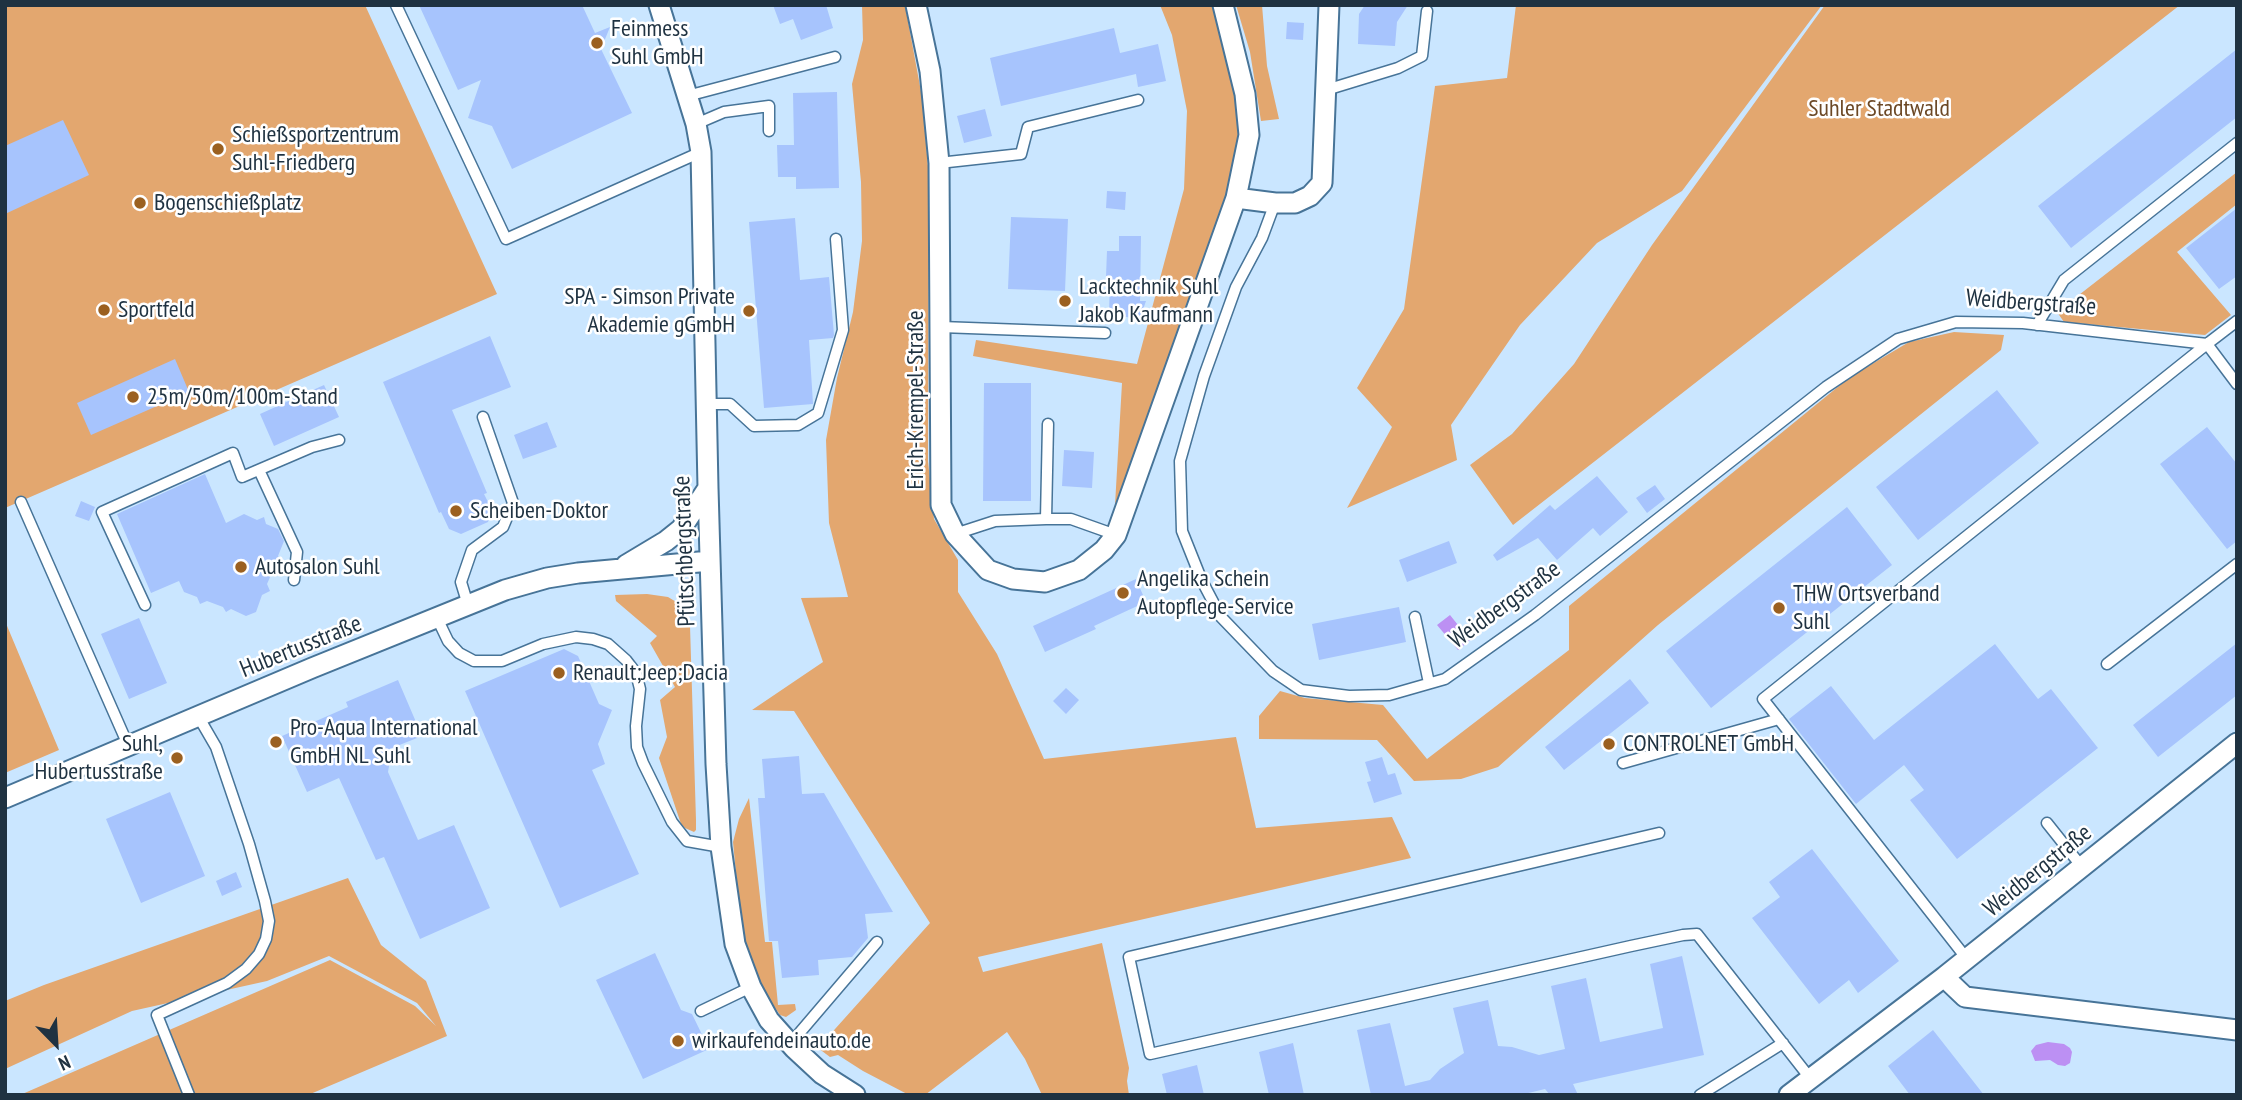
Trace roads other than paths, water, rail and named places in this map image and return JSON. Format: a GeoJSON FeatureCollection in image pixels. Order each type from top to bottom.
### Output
{"type":"FeatureCollection","features":[{"type":"Feature","properties":{"kind":"street","name":"Pfütschbergstraße"},"geometry":{"type":"LineString","coordinates":[[659,5],[696,124],[701,152],[716,752],[722,847],[735,944],[751,987],[769,1020],[822,1074],[847,1093]]}},
{"type":"Feature","properties":{"kind":"street","name":"Erich-Krempel-Straße"},"geometry":{"type":"LineString","coordinates":[[917,6],[930,71],[939,163],[941,505],[955,534],[988,570],[1013,579],[1045,582],[1079,570],[1104,550],[1116,536],[1236,198],[1249,135],[1245,94],[1223,5]]}},
{"type":"Feature","properties":{"kind":"street"},"geometry":{"type":"LineString","coordinates":[[1236,198],[1295,203],[1310,197],[1322,183],[1329,5]]}},
{"type":"Feature","properties":{"kind":"street","name":"Hubertusstraße"},"geometry":{"type":"LineString","coordinates":[[623,567],[681,529],[708,488]]}},
{"type":"Feature","properties":{"kind":"street","name":"Hubertusstraße"},"geometry":{"type":"LineString","coordinates":[[5,799],[128,745],[505,590],[547,579],[623,567],[710,561]]}},
{"type":"Feature","properties":{"kind":"street","name":"Weidbergstraße"},"geometry":{"type":"LineString","coordinates":[[1789,1095],[1967,959],[2237,743]]}},
{"type":"Feature","properties":{"kind":"street"},"geometry":{"type":"LineString","coordinates":[[1944,977],[1965,997],[2237,1030]]}},
{"type":"Feature","properties":{"kind":"lane"},"geometry":{"type":"LineString","coordinates":[[396,5],[506,239],[701,152]]}},
{"type":"Feature","properties":{"kind":"lane"},"geometry":{"type":"LineString","coordinates":[[1326,90],[1398,68],[1422,56],[1427,11]]}},
{"type":"Feature","properties":{"kind":"lane"},"geometry":{"type":"LineString","coordinates":[[687,96],[835,57]]}},
{"type":"Feature","properties":{"kind":"lane"},"geometry":{"type":"LineString","coordinates":[[939,163],[1021,154],[1028,127],[1138,100]]}},
{"type":"Feature","properties":{"kind":"lane"},"geometry":{"type":"LineString","coordinates":[[696,124],[724,112],[769,106],[769,131]]}},
{"type":"Feature","properties":{"kind":"lane"},"geometry":{"type":"LineString","coordinates":[[2037,325],[2064,280],[2237,143]]}},
{"type":"Feature","properties":{"kind":"lane","name":"Weidbergstraße"},"geometry":{"type":"LineString","coordinates":[[1275,203],[1262,237],[1236,287],[1204,376],[1180,461],[1182,531],[1202,581],[1221,617],[1273,671],[1301,690],[1349,696],[1389,695],[1445,679],[1535,615],[1826,387],[1898,339],[1956,322],[2037,325],[2207,344]]}},
{"type":"Feature","properties":{"kind":"lane"},"geometry":{"type":"LineString","coordinates":[[706,404],[730,404],[754,426],[798,425],[818,414],[843,330],[836,239]]}},
{"type":"Feature","properties":{"kind":"lane"},"geometry":{"type":"LineString","coordinates":[[1967,959],[1763,699],[2237,321]]}},
{"type":"Feature","properties":{"kind":"lane"},"geometry":{"type":"LineString","coordinates":[[941,327],[1105,332]]}},
{"type":"Feature","properties":{"kind":"lane"},"geometry":{"type":"LineString","coordinates":[[2207,344],[2237,384]]}},
{"type":"Feature","properties":{"kind":"lane"},"geometry":{"type":"LineString","coordinates":[[468,605],[461,582],[471,550],[503,527],[513,503],[483,417]]}},
{"type":"Feature","properties":{"kind":"lane"},"geometry":{"type":"LineString","coordinates":[[1046,519],[1048,424]]}},
{"type":"Feature","properties":{"kind":"lane"},"geometry":{"type":"LineString","coordinates":[[145,605],[102,512],[233,453],[242,477],[312,447],[338,440]]}},
{"type":"Feature","properties":{"kind":"lane"},"geometry":{"type":"LineString","coordinates":[[259,470],[297,552],[294,580]]}},
{"type":"Feature","properties":{"kind":"lane"},"geometry":{"type":"LineString","coordinates":[[21,502],[128,745]]}},
{"type":"Feature","properties":{"kind":"lane"},"geometry":{"type":"LineString","coordinates":[[955,534],[995,521],[1071,519],[1116,536]]}},
{"type":"Feature","properties":{"kind":"lane"},"geometry":{"type":"LineString","coordinates":[[2107,664],[2237,564]]}},
{"type":"Feature","properties":{"kind":"lane"},"geometry":{"type":"LineString","coordinates":[[1415,617],[1429,683]]}},
{"type":"Feature","properties":{"kind":"lane"},"geometry":{"type":"LineString","coordinates":[[437,618],[448,641],[459,653],[474,660],[502,661],[543,644],[576,637],[608,644],[636,673],[640,689],[637,747],[672,822],[687,841],[722,847]]}},
{"type":"Feature","properties":{"kind":"lane"},"geometry":{"type":"LineString","coordinates":[[189,1095],[157,1015],[228,983],[246,969],[259,954],[266,939],[269,921],[249,844],[216,747],[198,716]]}},
{"type":"Feature","properties":{"kind":"lane"},"geometry":{"type":"LineString","coordinates":[[1623,763],[1779,719]]}},
{"type":"Feature","properties":{"kind":"lane"},"geometry":{"type":"LineString","coordinates":[[2047,822],[2082,867]]}},
{"type":"Feature","properties":{"kind":"lane"},"geometry":{"type":"LineString","coordinates":[[1659,833],[1129,957],[1150,1054],[1631,946],[1697,934],[1810,1078]]}},
{"type":"Feature","properties":{"kind":"lane"},"geometry":{"type":"LineString","coordinates":[[790,1044],[877,942]]}},
{"type":"Feature","properties":{"kind":"lane"},"geometry":{"type":"LineString","coordinates":[[701,1011],[751,987]]}},
{"type":"Feature","properties":{"kind":"lane"},"geometry":{"type":"LineString","coordinates":[[1700,1095],[1783,1043]]}},
{"type":"Feature","properties":{"kind":"place","name":"Feinmess Suhl GmbH"},"geometry":{"type":"Point","coordinates":[597,43]}},
{"type":"Feature","properties":{"kind":"place","name":"Schießsportzentrum Suhl-Friedberg"},"geometry":{"type":"Point","coordinates":[218,149]}},
{"type":"Feature","properties":{"kind":"place","name":"Bogenschießplatz"},"geometry":{"type":"Point","coordinates":[140,203]}},
{"type":"Feature","properties":{"kind":"place","name":"Lacktechnik Suhl Jakob Kaufmann"},"geometry":{"type":"Point","coordinates":[1065,301]}},
{"type":"Feature","properties":{"kind":"place","name":"Sportfeld"},"geometry":{"type":"Point","coordinates":[104,310]}},
{"type":"Feature","properties":{"kind":"place","name":"SPA - Simson Private Akademie gGmbH"},"geometry":{"type":"Point","coordinates":[749,311]}},
{"type":"Feature","properties":{"kind":"place","name":"25m/50m/100m-Stand"},"geometry":{"type":"Point","coordinates":[133,397]}},
{"type":"Feature","properties":{"kind":"place","name":"Scheiben-Doktor"},"geometry":{"type":"Point","coordinates":[456,511]}},
{"type":"Feature","properties":{"kind":"place","name":"Autosalon Suhl"},"geometry":{"type":"Point","coordinates":[241,567]}},
{"type":"Feature","properties":{"kind":"place","name":"Angelika Schein Autopflege-Service"},"geometry":{"type":"Point","coordinates":[1123,593]}},
{"type":"Feature","properties":{"kind":"place","name":"THW Ortsverband Suhl"},"geometry":{"type":"Point","coordinates":[1779,608]}},
{"type":"Feature","properties":{"kind":"place","name":"Renault;Jeep;Dacia"},"geometry":{"type":"Point","coordinates":[559,673]}},
{"type":"Feature","properties":{"kind":"place","name":"Pro-Aqua International GmbH NL Suhl"},"geometry":{"type":"Point","coordinates":[276,742]}},
{"type":"Feature","properties":{"kind":"place","name":"CONTROLNET GmbH"},"geometry":{"type":"Point","coordinates":[1609,744]}},
{"type":"Feature","properties":{"kind":"place","name":"Suhl, Hubertusstraße"},"geometry":{"type":"Point","coordinates":[177,758]}},
{"type":"Feature","properties":{"kind":"place","name":"wirkaufendeinauto.de"},"geometry":{"type":"Point","coordinates":[678,1041]}},
{"type":"Feature","properties":{"kind":"park label","name":"Suhler Stadtwald"},"geometry":{"type":"Point","coordinates":[1879,109]}}]}
